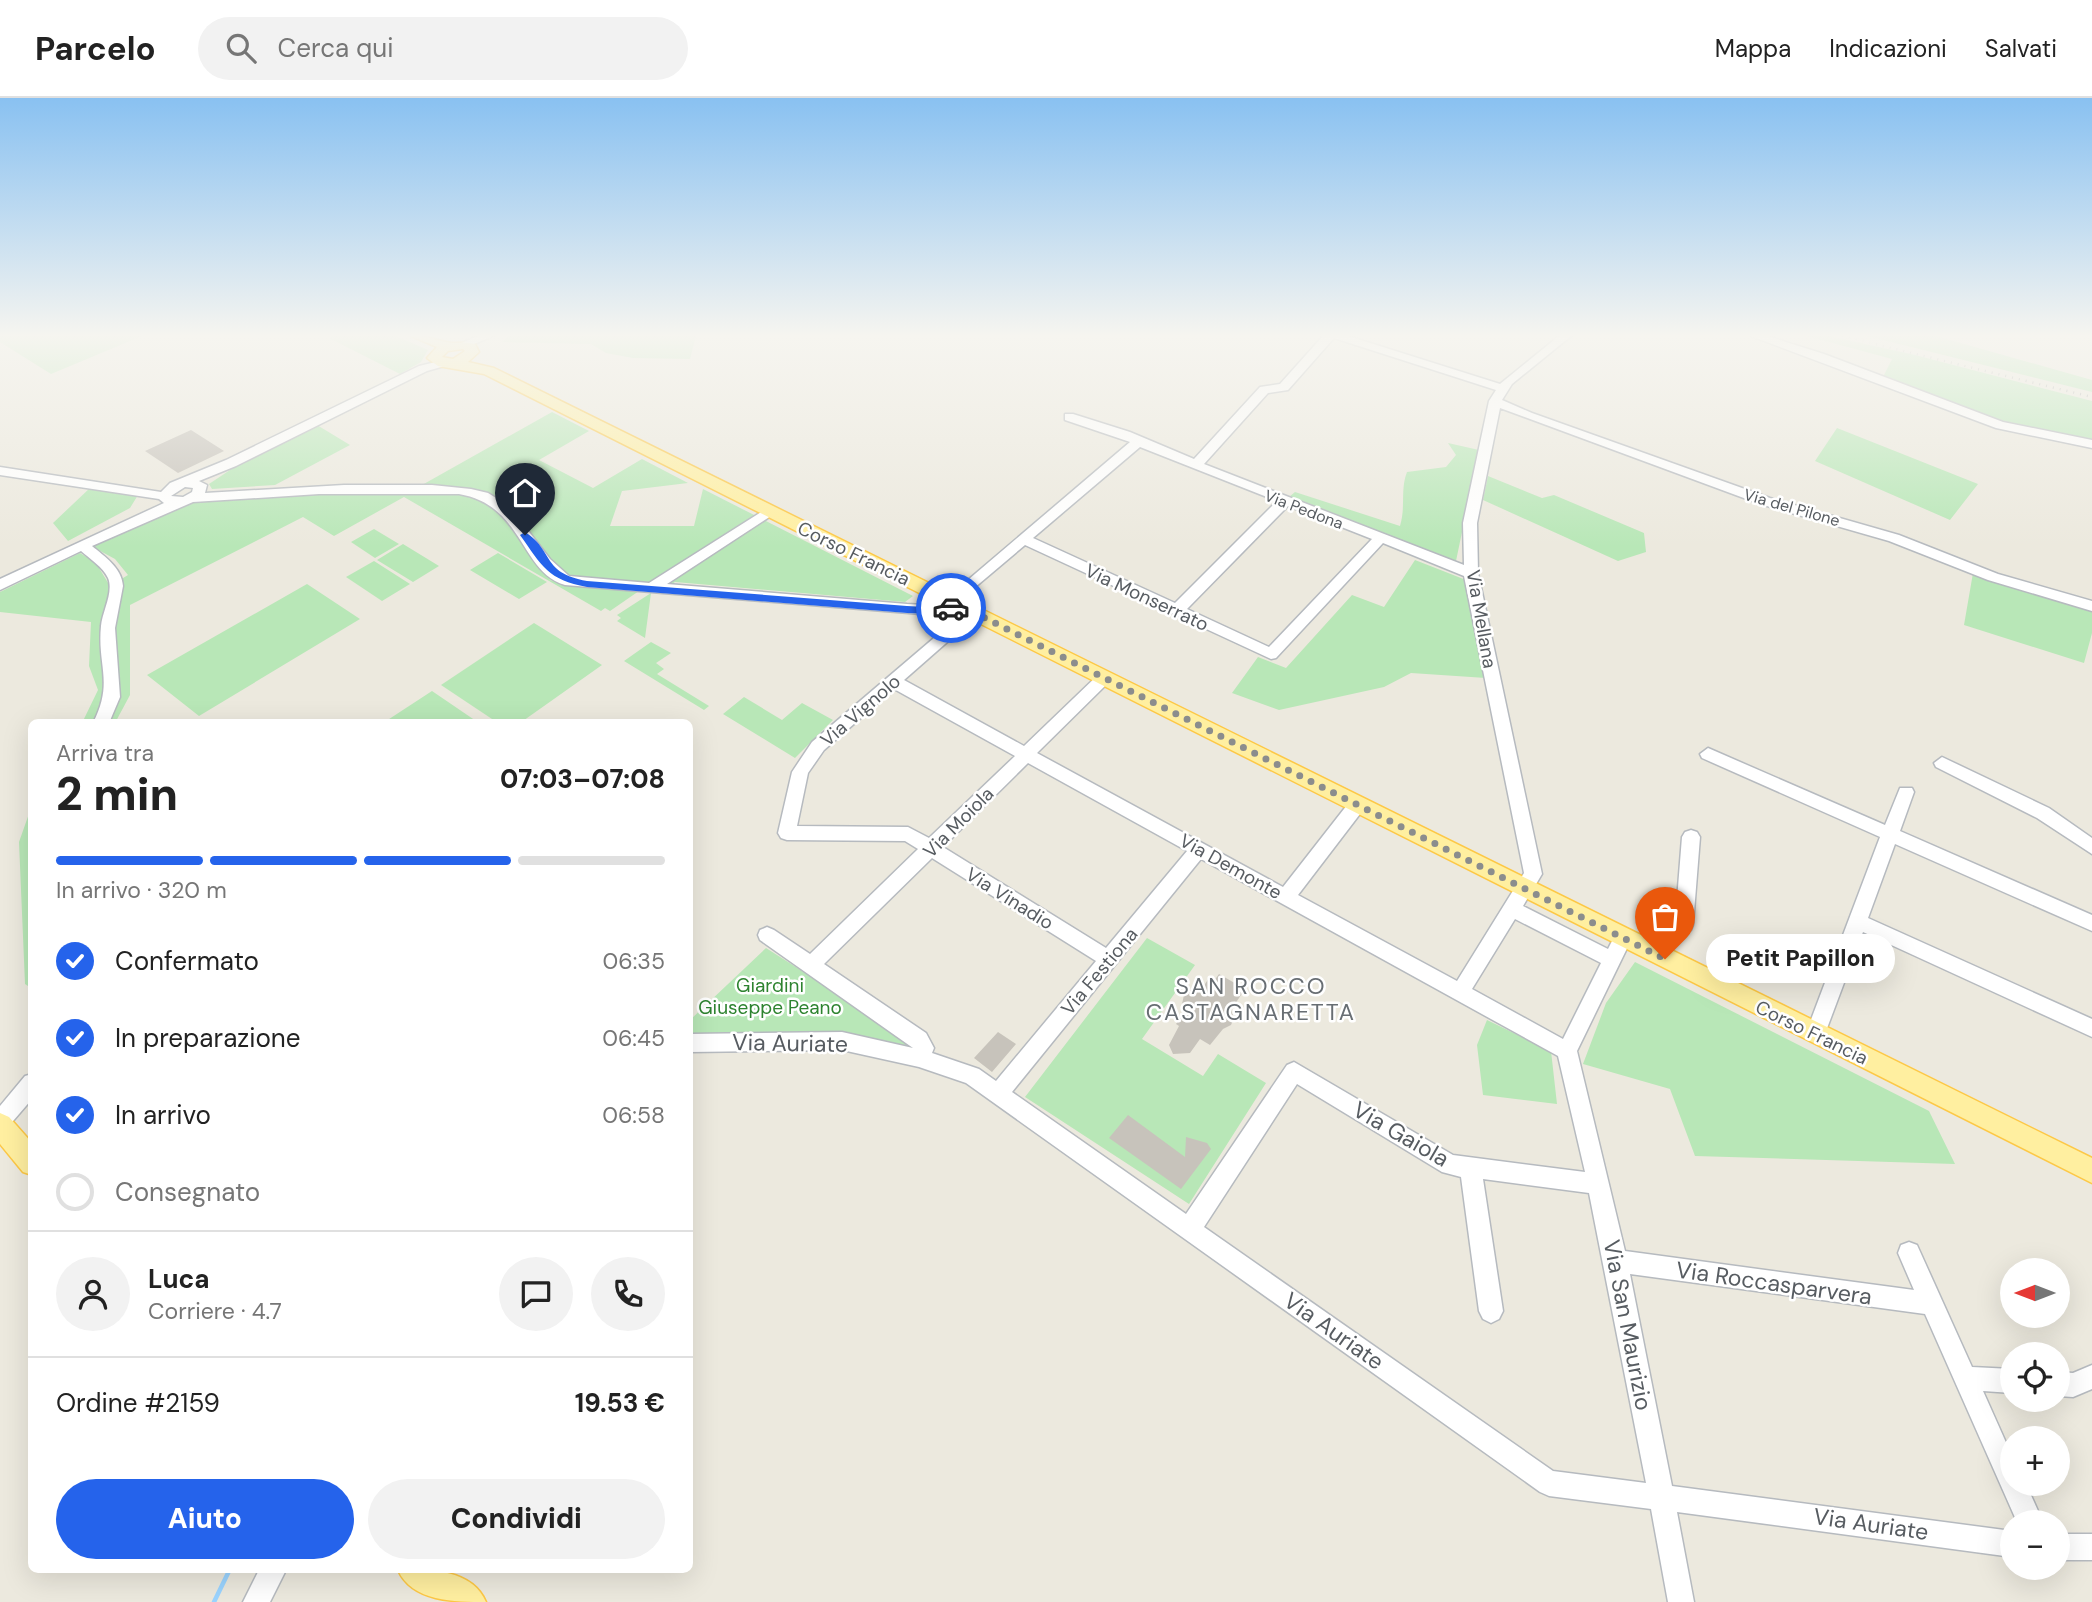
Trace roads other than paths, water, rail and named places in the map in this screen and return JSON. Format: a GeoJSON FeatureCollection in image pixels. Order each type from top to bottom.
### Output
{"type":"FeatureCollection","features":[{"type":"Feature","properties":{"kind":"main road","name":"Corso Francia"},"geometry":{"type":"LineString","coordinates":[[566,406],[769,511],[964,602],[1104,678],[2092,1171]]}},
{"type":"Feature","properties":{"kind":"main road"},"geometry":{"type":"LineString","coordinates":[[0,1123],[28,1158]]}},
{"type":"Feature","properties":{"kind":"main road"},"geometry":{"type":"LineString","coordinates":[[419,1573],[470,1602]]}},
{"type":"Feature","properties":{"kind":"street"},"geometry":{"type":"LineString","coordinates":[[0,585],[113,530],[231,463],[346,406]]}},
{"type":"Feature","properties":{"kind":"street"},"geometry":{"type":"LineString","coordinates":[[1195,466],[1249,406]]}},
{"type":"Feature","properties":{"kind":"street","name":"Via Mellana"},"geometry":{"type":"LineString","coordinates":[[1496,406],[1470,523],[1471,573],[1534,874],[1525,890]]}},
{"type":"Feature","properties":{"kind":"street","name":"Via del Pilone"},"geometry":{"type":"LineString","coordinates":[[1514,406],[1528,416],[1765,501],[1894,538],[1993,577],[2092,606]]}},
{"type":"Feature","properties":{"kind":"street"},"geometry":{"type":"LineString","coordinates":[[1951,406],[2000,425],[2092,444]]}},
{"type":"Feature","properties":{"kind":"street","name":"Via Pedona"},"geometry":{"type":"LineString","coordinates":[[1069,417],[1126,435],[1284,502],[1471,573]]}},
{"type":"Feature","properties":{"kind":"street","name":"Via Vignolo"},"geometry":{"type":"LineString","coordinates":[[787,833],[796,785],[806,760],[818,746],[951,632],[964,602],[1024,539],[1138,442]]}},
{"type":"Feature","properties":{"kind":"street"},"geometry":{"type":"LineString","coordinates":[[0,471],[126,488],[182,492],[300,488],[467,492],[495,501],[513,519],[552,572],[565,580],[907,610],[946,611],[964,602]]}},
{"type":"Feature","properties":{"kind":"street"},"geometry":{"type":"LineString","coordinates":[[1177,610],[1284,502]]}},
{"type":"Feature","properties":{"kind":"street"},"geometry":{"type":"LineString","coordinates":[[651,588],[769,511]]}},
{"type":"Feature","properties":{"kind":"street","name":"Via Monserrato"},"geometry":{"type":"LineString","coordinates":[[1024,539],[1271,654],[1380,538]]}},
{"type":"Feature","properties":{"kind":"street"},"geometry":{"type":"LineString","coordinates":[[82,545],[107,566],[117,580],[107,631],[115,689],[110,708],[103,719]]}},
{"type":"Feature","properties":{"kind":"street"},"geometry":{"type":"LineString","coordinates":[[907,610],[951,632]]}},
{"type":"Feature","properties":{"kind":"street","name":"Via Moiola"},"geometry":{"type":"LineString","coordinates":[[811,965],[1104,678]]}},
{"type":"Feature","properties":{"kind":"street","name":"Via Demonte"},"geometry":{"type":"LineString","coordinates":[[894,682],[1567,1051]]}},
{"type":"Feature","properties":{"kind":"street"},"geometry":{"type":"LineString","coordinates":[[1708,754],[2092,923]]}},
{"type":"Feature","properties":{"kind":"street"},"geometry":{"type":"LineString","coordinates":[[1942,763],[2043,813],[2092,847]]}},
{"type":"Feature","properties":{"kind":"street"},"geometry":{"type":"LineString","coordinates":[[1816,1033],[1906,792]]}},
{"type":"Feature","properties":{"kind":"street"},"geometry":{"type":"LineString","coordinates":[[1286,897],[1357,805]]}},
{"type":"Feature","properties":{"kind":"street","name":"Via Vinadio"},"geometry":{"type":"LineString","coordinates":[[787,833],[908,834],[1108,960]]}},
{"type":"Feature","properties":{"kind":"street"},"geometry":{"type":"LineString","coordinates":[[1684,925],[1691,837]]}},
{"type":"Feature","properties":{"kind":"street","name":"Via Festiona"},"geometry":{"type":"LineString","coordinates":[[998,1094],[1200,848]]}},
{"type":"Feature","properties":{"kind":"street"},"geometry":{"type":"LineString","coordinates":[[1460,993],[1525,890]]}},
{"type":"Feature","properties":{"kind":"street"},"geometry":{"type":"LineString","coordinates":[[1513,909],[1612,960]]}},
{"type":"Feature","properties":{"kind":"street"},"geometry":{"type":"LineString","coordinates":[[1859,922],[2092,1028]]}},
{"type":"Feature","properties":{"kind":"street"},"geometry":{"type":"LineString","coordinates":[[767,935],[919,1038],[924,1048],[919,1058]]}},
{"type":"Feature","properties":{"kind":"street"},"geometry":{"type":"LineString","coordinates":[[1567,1051],[1623,938]]}},
{"type":"Feature","properties":{"kind":"street","name":"Via Auriate"},"geometry":{"type":"LineString","coordinates":[[693,1043],[829,1040],[919,1058],[966,1073],[1549,1483],[2000,1542]]}},
{"type":"Feature","properties":{"kind":"street","name":"Via San Maurizio"},"geometry":{"type":"LineString","coordinates":[[1567,1051],[1616,1261],[1681,1602]]}},
{"type":"Feature","properties":{"kind":"street","name":"Via Gaiola"},"geometry":{"type":"LineString","coordinates":[[1190,1228],[1294,1071],[1444,1162],[1598,1184]]}},
{"type":"Feature","properties":{"kind":"street"},"geometry":{"type":"LineString","coordinates":[[0,1123],[8,1107],[28,1087]]}},
{"type":"Feature","properties":{"kind":"street"},"geometry":{"type":"LineString","coordinates":[[1471,1167],[1491,1311]]}},
{"type":"Feature","properties":{"kind":"street"},"geometry":{"type":"LineString","coordinates":[[1909,1253],[2000,1455]]}},
{"type":"Feature","properties":{"kind":"street","name":"Via Roccasparvera"},"geometry":{"type":"LineString","coordinates":[[1616,1261],[1932,1304]]}},
{"type":"Feature","properties":{"kind":"street"},"geometry":{"type":"LineString","coordinates":[[2070,1385],[2092,1377]]}},
{"type":"Feature","properties":{"kind":"street"},"geometry":{"type":"LineString","coordinates":[[1965,1378],[2000,1380]]}},
{"type":"Feature","properties":{"kind":"street"},"geometry":{"type":"LineString","coordinates":[[2070,1547],[2092,1547]]}},
{"type":"Feature","properties":{"kind":"street"},"geometry":{"type":"LineString","coordinates":[[256,1602],[271,1573]]}},
{"type":"Feature","properties":{"kind":"waterway"},"geometry":{"type":"LineString","coordinates":[[214,1602],[228,1573]]}},
{"type":"Feature","properties":{"kind":"place","name":"Petit Papillon"},"geometry":{"type":"Point","coordinates":[1665,959]}},
{"type":"Feature","properties":{"kind":"district","name":"SAN ROCCO CASTAGNARETTA"},"geometry":{"type":"Point","coordinates":[1251,999]}},
{"type":"Feature","properties":{"kind":"park label","name":"Giardini Giuseppe Peano"},"geometry":{"type":"Point","coordinates":[770,996]}}]}
